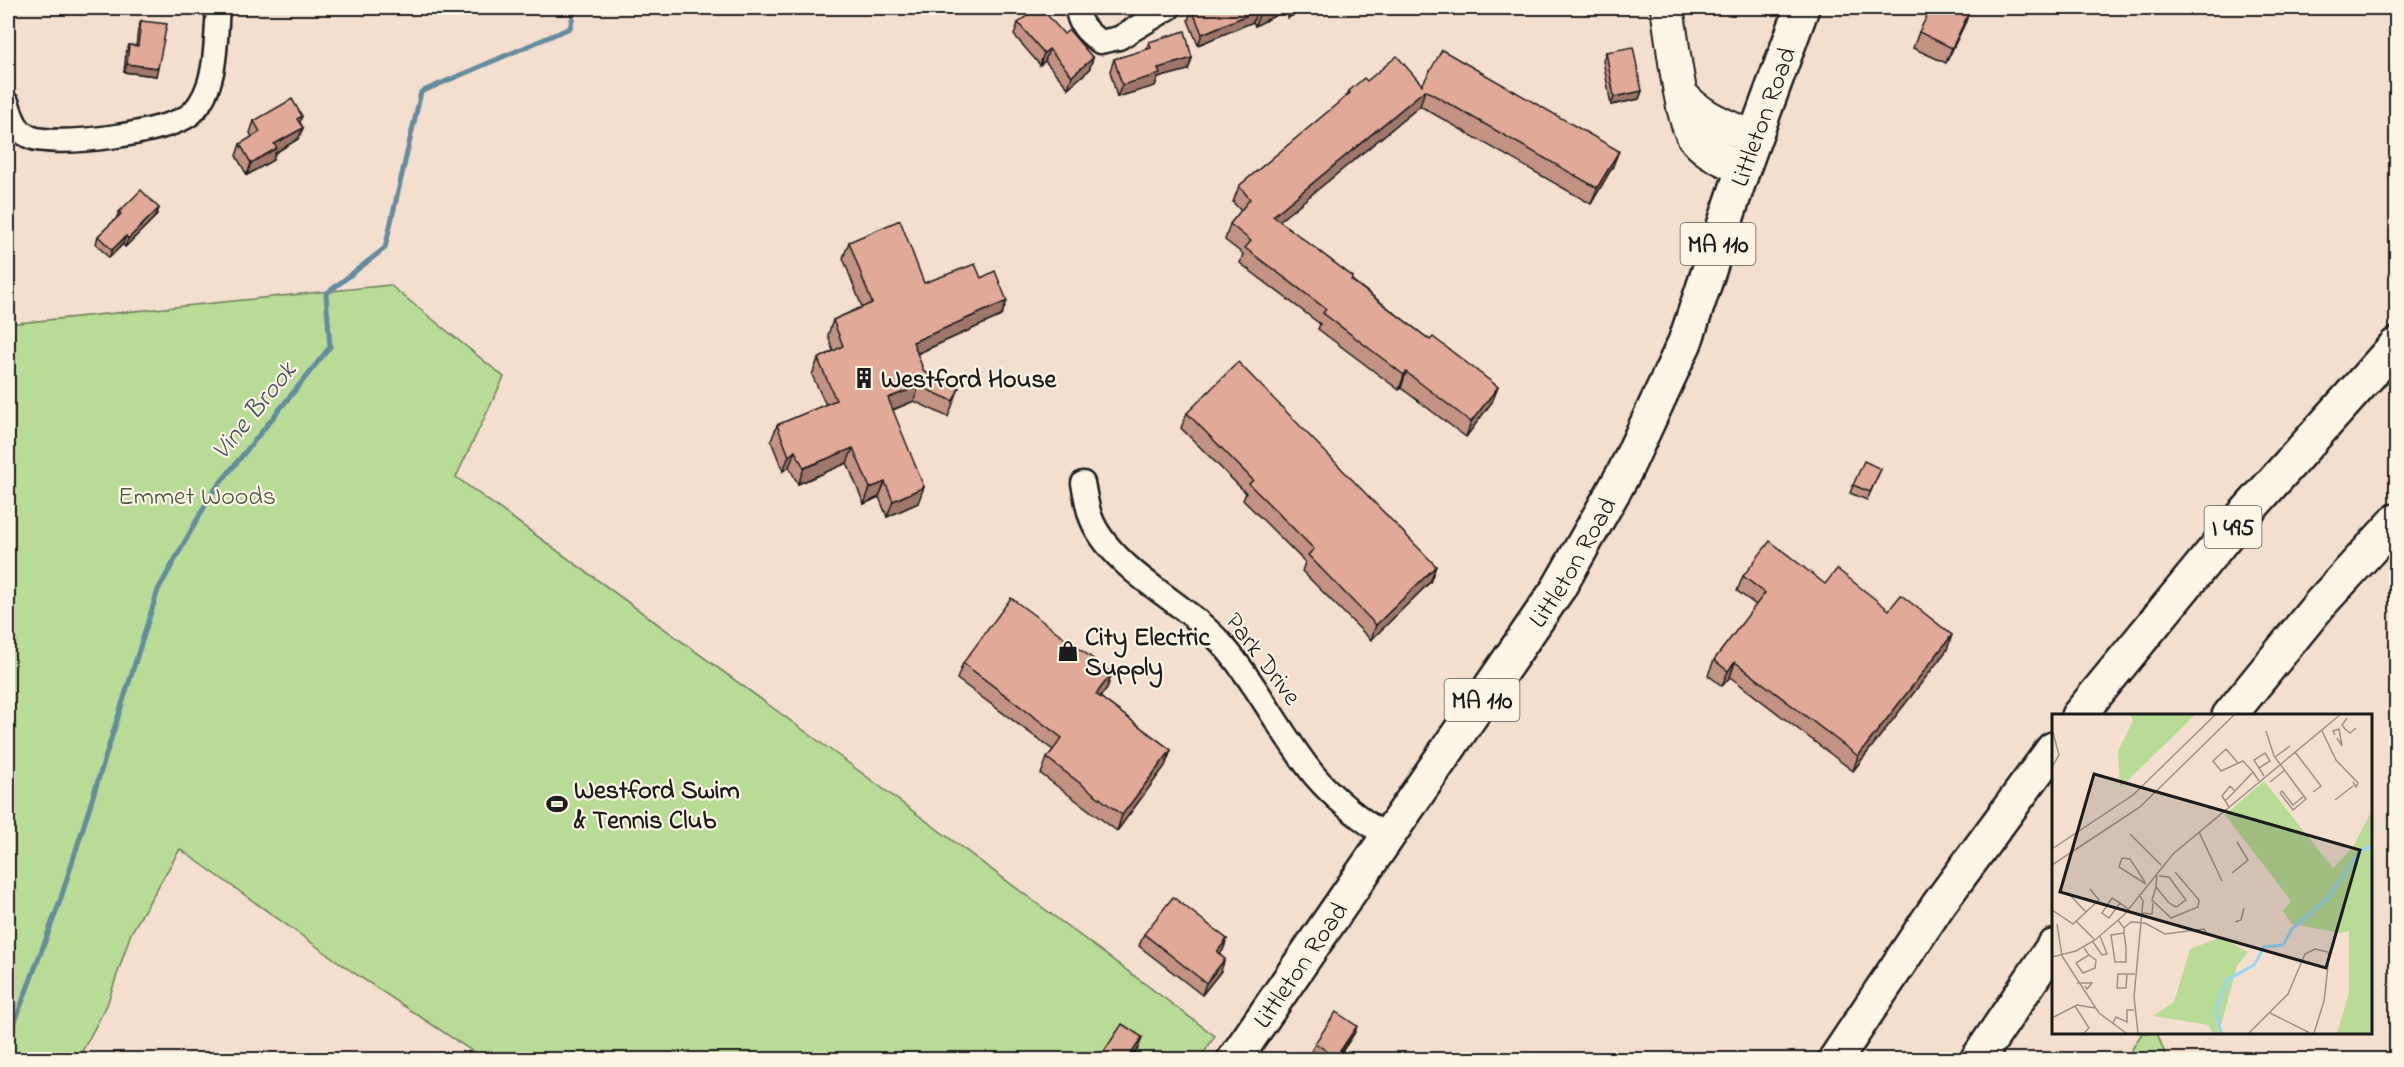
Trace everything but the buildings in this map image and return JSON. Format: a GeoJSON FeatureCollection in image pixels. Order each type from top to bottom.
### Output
{"type":"FeatureCollection","features":[{"type":"Feature","properties":{"kind":"main road"},"geometry":{"type":"LineString","coordinates":[[1667,8],[1681,94],[1692,135],[1717,157],[1743,169]]}},
{"type":"Feature","properties":{"kind":"main road","name":"Littleton Road"},"geometry":{"type":"LineString","coordinates":[[1234,1059],[1558,589],[1625,471],[1685,342],[1743,169],[1802,8]]}},
{"type":"Feature","properties":{"kind":"main road"},"geometry":{"type":"LineString","coordinates":[[1681,94],[1695,110],[1754,138]]}},
{"type":"Feature","properties":{"kind":"main road","name":"I 495"},"geometry":{"type":"LineString","coordinates":[[2080,714],[2234,526],[2397,345]]}},
{"type":"Feature","properties":{"kind":"main road"},"geometry":{"type":"LineString","coordinates":[[2231,714],[2320,604],[2397,521]]}},
{"type":"Feature","properties":{"kind":"main road"},"geometry":{"type":"LineString","coordinates":[[1836,1059],[1940,904],[2052,750]]}},
{"type":"Feature","properties":{"kind":"main road"},"geometry":{"type":"LineString","coordinates":[[1977,1059],[2052,948]]}},
{"type":"Feature","properties":{"kind":"street"},"geometry":{"type":"LineString","coordinates":[[8,104],[15,124],[29,136],[49,141],[145,132],[172,125],[192,113],[205,95],[213,71],[218,8]]}},
{"type":"Feature","properties":{"kind":"street"},"geometry":{"type":"LineString","coordinates":[[1077,8],[1078,18],[1088,33],[1100,42],[1119,38],[1169,8]]}},
{"type":"Feature","properties":{"kind":"street","name":"Park Drive"},"geometry":{"type":"LineString","coordinates":[[1083,483],[1090,520],[1105,542],[1127,565],[1209,631],[1235,662],[1314,775],[1345,806],[1387,837]]}},
{"type":"Feature","properties":{"kind":"green space","name":"Emmet Woods"},"geometry":{"type":"Polygon","coordinates":[[[390,285],[504,377],[456,477],[843,759],[1215,1036],[1199,1060],[484,1059],[354,973],[180,849],[131,933],[107,1005],[78,1059],[8,1059],[8,324],[390,285]]]}},
{"type":"Feature","properties":{"kind":"green space"},"geometry":{"type":"Polygon","coordinates":[[[2141,1034],[2157,1034],[2167,1059],[2126,1059],[2141,1034]]]}},
{"type":"Feature","properties":{"kind":"waterway","name":"Vine Brook"},"geometry":{"type":"LineString","coordinates":[[8,1040],[59,904],[158,590],[212,493],[330,347],[326,294],[385,248],[421,92],[570,28],[575,8]]}},
{"type":"Feature","properties":{"kind":"place","name":"Westford House"},"geometry":{"type":"Point","coordinates":[864,378]}},
{"type":"Feature","properties":{"kind":"place","name":"City Electric Supply"},"geometry":{"type":"Point","coordinates":[1068,651]}},
{"type":"Feature","properties":{"kind":"place","name":"Westford Swim & Tennis Club"},"geometry":{"type":"Point","coordinates":[557,804]}}]}
